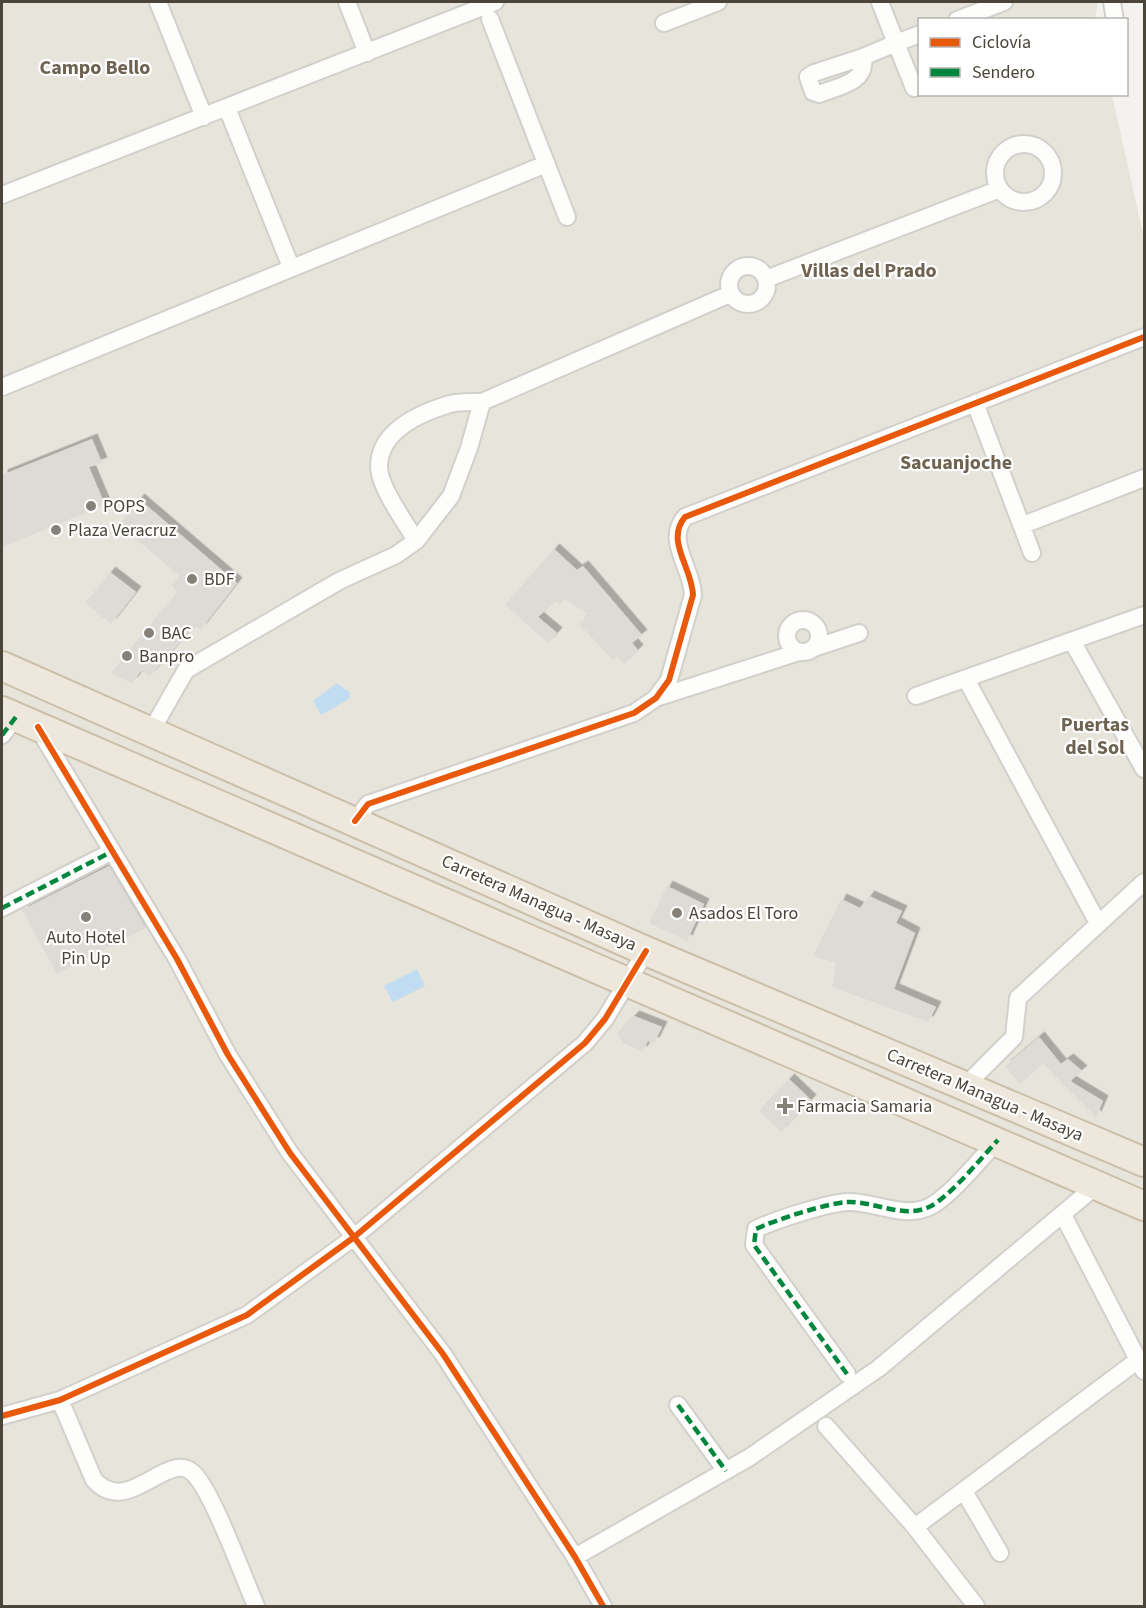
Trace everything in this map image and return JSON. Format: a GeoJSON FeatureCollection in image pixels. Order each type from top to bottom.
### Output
{"type":"FeatureCollection","features":[{"type":"Feature","properties":{"kind":"highway","name":"Carretera Managua - Masaya"},"geometry":{"type":"LineString","coordinates":[[2,666],[72,695],[150,733],[355,821],[646,951],[1144,1162]]}},
{"type":"Feature","properties":{"kind":"highway","name":"Carretera Managua - Masaya"},"geometry":{"type":"LineString","coordinates":[[14,723],[990,1137],[1144,1206]]}},
{"type":"Feature","properties":{"kind":"highway"},"geometry":{"type":"LineString","coordinates":[[990,1137],[1002,1120],[1003,1103]]}},
{"type":"Feature","properties":{"kind":"highway"},"geometry":{"type":"LineString","coordinates":[[1027,1153],[1021,1127],[1024,1120],[1033,1115]]}},
{"type":"Feature","properties":{"kind":"street"},"geometry":{"type":"LineString","coordinates":[[158,2],[204,117]]}},
{"type":"Feature","properties":{"kind":"street"},"geometry":{"type":"LineString","coordinates":[[347,2],[367,53]]}},
{"type":"Feature","properties":{"kind":"street"},"geometry":{"type":"LineString","coordinates":[[2,195],[367,53],[454,9],[495,2]]}},
{"type":"Feature","properties":{"kind":"street"},"geometry":{"type":"LineString","coordinates":[[664,23],[718,2]]}},
{"type":"Feature","properties":{"kind":"street"},"geometry":{"type":"LineString","coordinates":[[880,2],[914,88]]}},
{"type":"Feature","properties":{"kind":"street"},"geometry":{"type":"LineString","coordinates":[[962,18],[1004,2]]}},
{"type":"Feature","properties":{"kind":"street"},"geometry":{"type":"LineString","coordinates":[[1112,2],[1115,18]]}},
{"type":"Feature","properties":{"kind":"street"},"geometry":{"type":"LineString","coordinates":[[490,19],[567,217]]}},
{"type":"Feature","properties":{"kind":"street"},"geometry":{"type":"LineString","coordinates":[[863,57],[918,35]]}},
{"type":"Feature","properties":{"kind":"street"},"geometry":{"type":"LineString","coordinates":[[227,108],[291,267]]}},
{"type":"Feature","properties":{"kind":"street"},"geometry":{"type":"LineString","coordinates":[[2,387],[546,164]]}},
{"type":"Feature","properties":{"kind":"street"},"geometry":{"type":"LineString","coordinates":[[766,279],[1000,189]]}},
{"type":"Feature","properties":{"kind":"street"},"geometry":{"type":"LineString","coordinates":[[746,266],[759,269],[766,279],[767,285],[763,297],[752,304],[740,303],[730,294],[728,282],[740,268],[746,266]]}},
{"type":"Feature","properties":{"kind":"street"},"geometry":{"type":"LineString","coordinates":[[416,541],[389,495],[379,467],[384,441],[403,424],[451,403],[482,402],[730,294]]}},
{"type":"Feature","properties":{"kind":"street"},"geometry":{"type":"LineString","coordinates":[[656,698],[669,680],[693,595],[693,582],[677,540],[677,527],[685,517],[1144,337]]}},
{"type":"Feature","properties":{"kind":"street"},"geometry":{"type":"LineString","coordinates":[[150,733],[186,670],[339,581],[396,555],[416,541],[451,496],[469,448],[482,402]]}},
{"type":"Feature","properties":{"kind":"street"},"geometry":{"type":"LineString","coordinates":[[975,403],[1032,553]]}},
{"type":"Feature","properties":{"kind":"street"},"geometry":{"type":"LineString","coordinates":[[1023,525],[1144,478]]}},
{"type":"Feature","properties":{"kind":"street"},"geometry":{"type":"LineString","coordinates":[[916,696],[1144,615]]}},
{"type":"Feature","properties":{"kind":"street"},"geometry":{"type":"LineString","coordinates":[[355,821],[368,804],[634,713],[656,698],[859,633]]}},
{"type":"Feature","properties":{"kind":"street"},"geometry":{"type":"LineString","coordinates":[[1072,641],[1144,769]]}},
{"type":"Feature","properties":{"kind":"street"},"geometry":{"type":"LineString","coordinates":[[966,679],[1098,923]]}},
{"type":"Feature","properties":{"kind":"street"},"geometry":{"type":"LineString","coordinates":[[14,723],[111,852],[177,959],[228,1055],[290,1153],[443,1354],[575,1557],[603,1606]]}},
{"type":"Feature","properties":{"kind":"street"},"geometry":{"type":"LineString","coordinates":[[2,908],[111,852]]}},
{"type":"Feature","properties":{"kind":"street"},"geometry":{"type":"LineString","coordinates":[[964,1087],[1014,1038],[1018,998],[1144,882]]}},
{"type":"Feature","properties":{"kind":"street"},"geometry":{"type":"LineString","coordinates":[[2,1416],[60,1400],[247,1315],[353,1238],[585,1042],[605,1020],[646,951]]}},
{"type":"Feature","properties":{"kind":"street"},"geometry":{"type":"LineString","coordinates":[[847,1374],[754,1245],[756,1229],[774,1221],[848,1202],[912,1211],[930,1207],[952,1189],[990,1137]]}},
{"type":"Feature","properties":{"kind":"street"},"geometry":{"type":"LineString","coordinates":[[575,1557],[726,1471],[879,1368],[1097,1185]]}},
{"type":"Feature","properties":{"kind":"street"},"geometry":{"type":"LineString","coordinates":[[915,1527],[1141,1366],[1063,1215]]}},
{"type":"Feature","properties":{"kind":"street"},"geometry":{"type":"LineString","coordinates":[[60,1400],[94,1480],[103,1490],[110,1493],[129,1490],[171,1470],[184,1467],[194,1473],[208,1496],[256,1606]]}},
{"type":"Feature","properties":{"kind":"street"},"geometry":{"type":"LineString","coordinates":[[678,1406],[726,1471]]}},
{"type":"Feature","properties":{"kind":"street"},"geometry":{"type":"LineString","coordinates":[[826,1426],[915,1527],[976,1606]]}},
{"type":"Feature","properties":{"kind":"street"},"geometry":{"type":"LineString","coordinates":[[964,1491],[1000,1553]]}},
{"type":"Feature","properties":{"kind":"shaded area"},"geometry":{"type":"Polygon","coordinates":[[[2,2],[1098,2],[1095,18],[918,18],[918,96],[1112,96],[1144,238],[1144,1606],[2,1606],[2,2]]]}},
{"type":"Feature","properties":{"kind":"water"},"geometry":{"type":"Polygon","coordinates":[[[337,683],[350,693],[349,699],[321,715],[313,701],[337,683]]]}},
{"type":"Feature","properties":{"kind":"water"},"geometry":{"type":"Polygon","coordinates":[[[417,969],[425,986],[393,1002],[384,986],[417,969]]]}},
{"type":"Feature","properties":{"kind":"building"},"geometry":{"type":"Polygon","coordinates":[[[92,439],[102,463],[89,467],[105,505],[2,547],[2,475],[92,439]]]}},
{"type":"Feature","properties":{"kind":"building"},"geometry":{"type":"Polygon","coordinates":[[[139,499],[237,583],[201,629],[194,626],[150,676],[141,671],[132,683],[111,673],[177,592],[171,585],[180,576],[119,525],[139,499]]]}},
{"type":"Feature","properties":{"kind":"building"},"geometry":{"type":"Polygon","coordinates":[[[554,549],[577,570],[583,566],[642,635],[632,643],[638,650],[624,664],[617,656],[613,660],[579,624],[589,615],[565,599],[559,605],[555,601],[538,617],[557,633],[548,643],[505,605],[554,549]]]}},
{"type":"Feature","properties":{"kind":"building"},"geometry":{"type":"Polygon","coordinates":[[[110,572],[136,592],[111,624],[85,603],[110,572]]]}},
{"type":"Feature","properties":{"kind":"building","name":"Auto Hotel Pin Up"},"geometry":{"type":"Polygon","coordinates":[[[109,866],[146,928],[57,974],[22,910],[109,866]]]}},
{"type":"Feature","properties":{"kind":"building","name":"Asados El Toro"},"geometry":{"type":"Polygon","coordinates":[[[667,886],[704,904],[687,941],[649,923],[667,886]]]}},
{"type":"Feature","properties":{"kind":"building"},"geometry":{"type":"Polygon","coordinates":[[[869,896],[902,911],[896,923],[915,933],[894,989],[936,1007],[928,1022],[832,987],[836,963],[813,956],[841,899],[860,908],[869,896]]]}},
{"type":"Feature","properties":{"kind":"building"},"geometry":{"type":"Polygon","coordinates":[[[634,1016],[662,1027],[654,1043],[648,1041],[642,1052],[623,1043],[617,1033],[634,1016]]]}},
{"type":"Feature","properties":{"kind":"building"},"geometry":{"type":"Polygon","coordinates":[[[1039,1037],[1061,1064],[1068,1059],[1082,1071],[1070,1081],[1103,1101],[1096,1117],[1043,1064],[1020,1084],[1005,1066],[1039,1037]]]}},
{"type":"Feature","properties":{"kind":"building","name":"Farmacia Samaria"},"geometry":{"type":"Polygon","coordinates":[[[789,1079],[811,1100],[781,1132],[759,1111],[789,1079]]]}},
{"type":"Feature","properties":{"kind":"marked path"},"geometry":{"type":"LineString","coordinates":[[2,735],[16,717]]}},
{"type":"Feature","properties":{"kind":"marked path"},"geometry":{"type":"LineString","coordinates":[[2,908],[111,852]]}},
{"type":"Feature","properties":{"kind":"marked path"},"geometry":{"type":"LineString","coordinates":[[847,1374],[754,1245],[756,1229],[801,1212],[839,1203],[858,1202],[909,1211],[929,1207],[956,1186],[998,1140]]}},
{"type":"Feature","properties":{"kind":"marked path"},"geometry":{"type":"LineString","coordinates":[[678,1405],[726,1471]]}},
{"type":"Feature","properties":{"kind":"cycle path"},"geometry":{"type":"LineString","coordinates":[[355,821],[368,804],[634,713],[656,698],[669,680],[693,595],[689,574],[678,545],[680,526],[685,517],[1144,337]]}},
{"type":"Feature","properties":{"kind":"cycle path"},"geometry":{"type":"LineString","coordinates":[[38,727],[177,959],[228,1055],[290,1153],[443,1354],[575,1557],[603,1606]]}},
{"type":"Feature","properties":{"kind":"cycle path"},"geometry":{"type":"LineString","coordinates":[[2,1416],[60,1400],[247,1315],[353,1238],[585,1043],[605,1019],[646,951]]}},
{"type":"Feature","properties":{"kind":"place","name":"POPS"},"geometry":{"type":"Point","coordinates":[91,506]}},
{"type":"Feature","properties":{"kind":"place","name":"Plaza Veracruz"},"geometry":{"type":"Point","coordinates":[56,530]}},
{"type":"Feature","properties":{"kind":"place","name":"BDF"},"geometry":{"type":"Point","coordinates":[192,579]}},
{"type":"Feature","properties":{"kind":"place","name":"BAC"},"geometry":{"type":"Point","coordinates":[149,633]}},
{"type":"Feature","properties":{"kind":"place","name":"Banpro"},"geometry":{"type":"Point","coordinates":[127,656]}},
{"type":"Feature","properties":{"kind":"place","name":"Asados El Toro"},"geometry":{"type":"Point","coordinates":[677,913]}},
{"type":"Feature","properties":{"kind":"place","name":"Auto Hotel Pin Up"},"geometry":{"type":"Point","coordinates":[86,917]}},
{"type":"Feature","properties":{"kind":"place","name":"Farmacia Samaria"},"geometry":{"type":"Point","coordinates":[785,1106]}},
{"type":"Feature","properties":{"kind":"district","name":"Campo Bello"},"geometry":{"type":"Point","coordinates":[95,68]}},
{"type":"Feature","properties":{"kind":"district","name":"Villas del Prado"},"geometry":{"type":"Point","coordinates":[869,271]}},
{"type":"Feature","properties":{"kind":"district","name":"Sacuanjoche"},"geometry":{"type":"Point","coordinates":[956,463]}},
{"type":"Feature","properties":{"kind":"district","name":"Puertas del Sol"},"geometry":{"type":"Point","coordinates":[1095,736]}}]}
